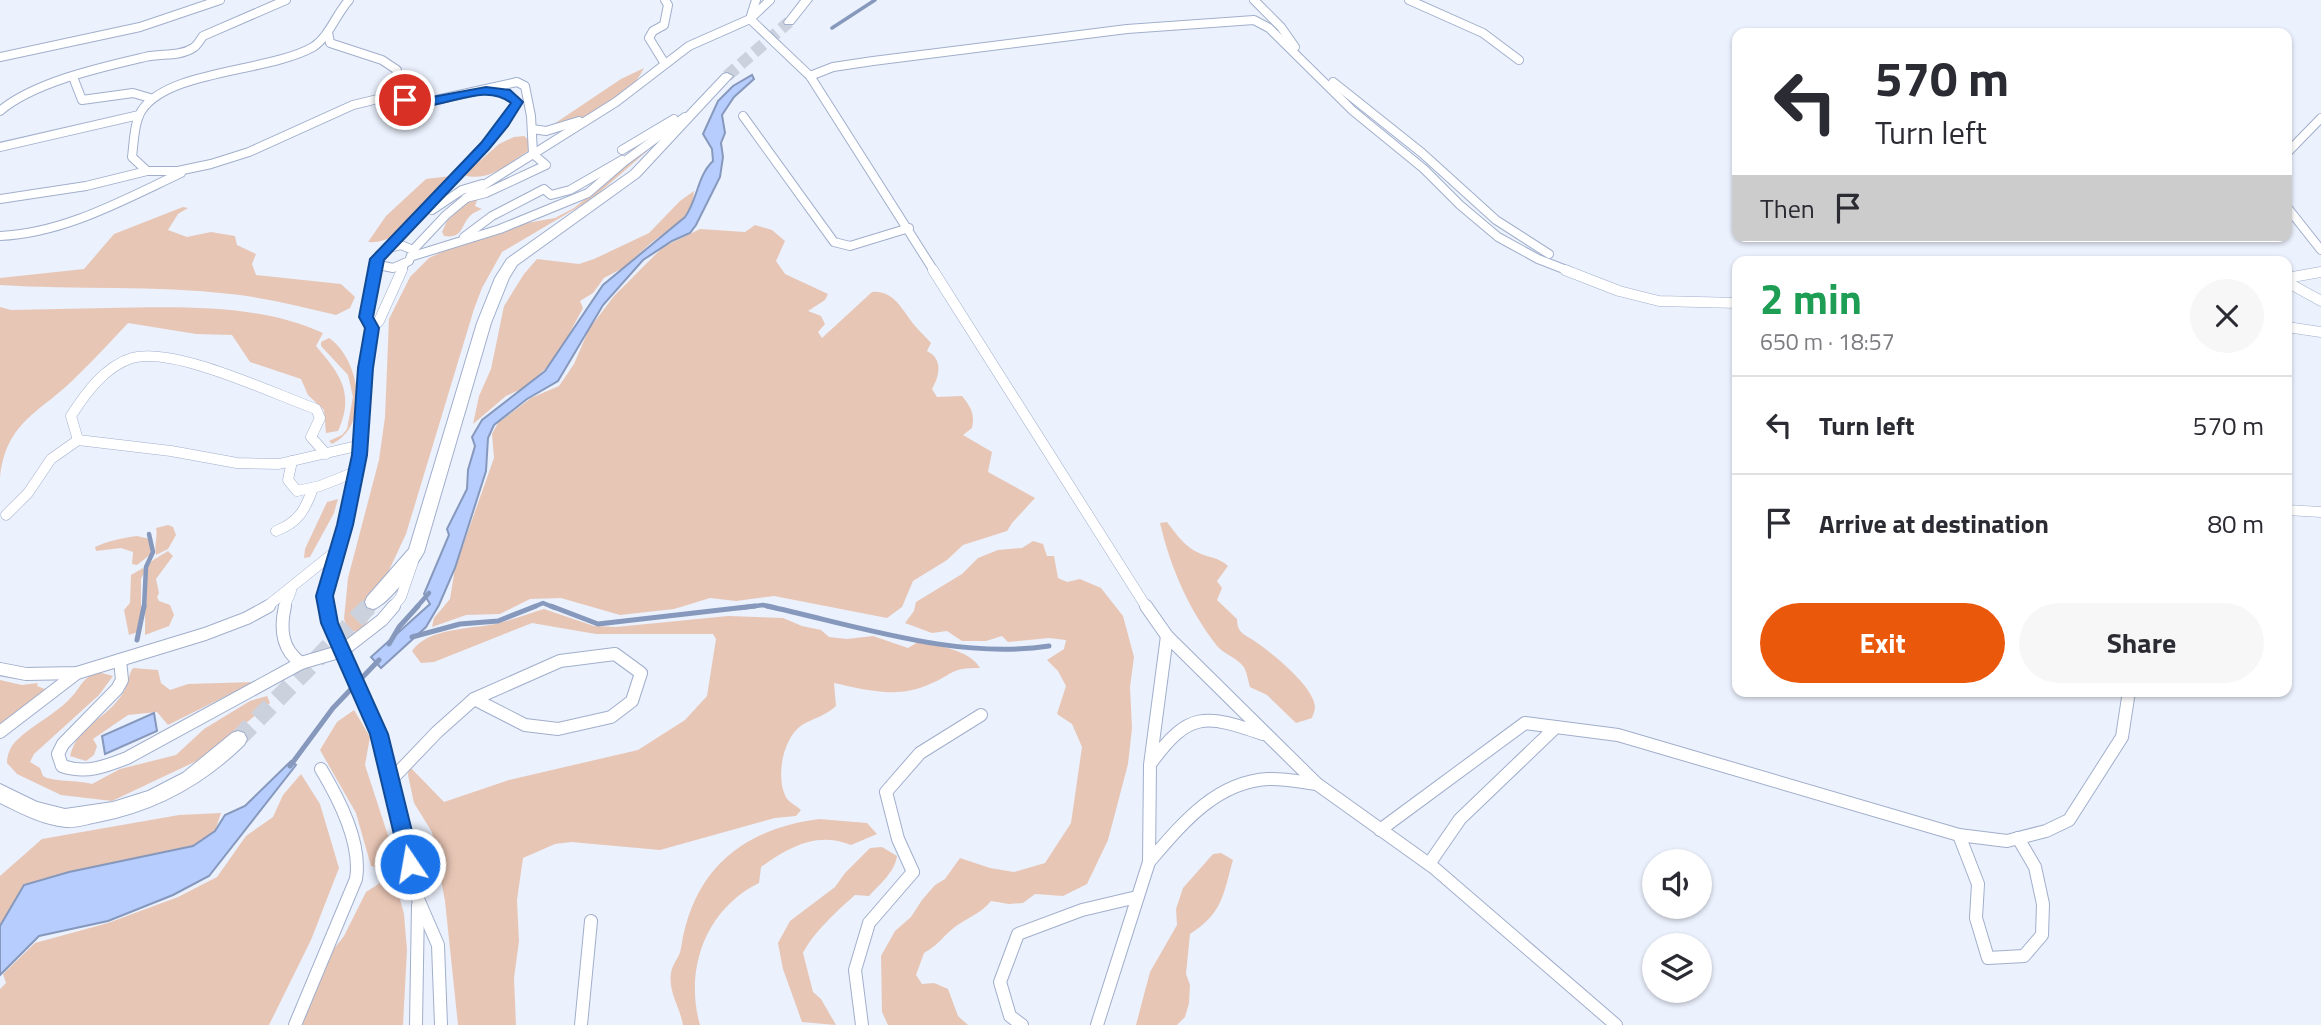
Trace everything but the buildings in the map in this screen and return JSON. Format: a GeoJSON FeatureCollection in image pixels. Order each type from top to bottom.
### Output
{"type":"FeatureCollection","features":[{"type":"Feature","properties":{"kind":"street"},"geometry":{"type":"LineString","coordinates":[[0,57],[130,29],[191,13],[220,0]]}},
{"type":"Feature","properties":{"kind":"street"},"geometry":{"type":"LineString","coordinates":[[0,111],[13,100],[73,77],[149,56],[172,55],[194,48],[203,36],[286,0]]}},
{"type":"Feature","properties":{"kind":"street"},"geometry":{"type":"LineString","coordinates":[[73,77],[82,100],[133,93],[150,98],[195,82],[292,58],[316,45],[328,32],[336,14],[349,0]]}},
{"type":"Feature","properties":{"kind":"street"},"geometry":{"type":"LineString","coordinates":[[665,0],[668,5],[664,25],[653,31],[649,38],[665,65]]}},
{"type":"Feature","properties":{"kind":"street"},"geometry":{"type":"LineString","coordinates":[[750,19],[756,0]]}},
{"type":"Feature","properties":{"kind":"street"},"geometry":{"type":"LineString","coordinates":[[401,236],[456,193],[471,186],[490,187],[506,172],[593,117],[689,46],[750,19],[770,0]]}},
{"type":"Feature","properties":{"kind":"street"},"geometry":{"type":"LineString","coordinates":[[789,22],[807,0]]}},
{"type":"Feature","properties":{"kind":"street"},"geometry":{"type":"LineString","coordinates":[[1254,1],[1268,0]]}},
{"type":"Feature","properties":{"kind":"street"},"geometry":{"type":"LineString","coordinates":[[1409,0],[1483,33],[1519,60]]}},
{"type":"Feature","properties":{"kind":"street"},"geometry":{"type":"LineString","coordinates":[[1254,1],[1281,27],[1294,46],[1341,89],[1422,153],[1496,220],[1549,254]]}},
{"type":"Feature","properties":{"kind":"street"},"geometry":{"type":"LineString","coordinates":[[750,19],[810,76],[1167,636],[1317,784],[1429,864],[1616,1025]]}},
{"type":"Feature","properties":{"kind":"street"},"geometry":{"type":"LineString","coordinates":[[810,76],[833,67],[873,61],[1127,29],[1254,20],[1269,28],[1353,111],[1424,169],[1460,205],[1499,237],[1538,259],[1619,291],[1659,301],[1732,303]]}},
{"type":"Feature","properties":{"kind":"street"},"geometry":{"type":"LineString","coordinates":[[328,32],[330,43],[339,49],[388,62],[397,70],[396,87],[382,98]]}},
{"type":"Feature","properties":{"kind":"street"},"geometry":{"type":"LineString","coordinates":[[120,660],[122,680],[63,744],[58,754],[62,766],[77,771],[98,769],[127,758],[301,663],[342,651],[382,620],[401,597],[484,323],[502,278],[512,262],[635,174],[727,76]]}},
{"type":"Feature","properties":{"kind":"street"},"geometry":{"type":"LineString","coordinates":[[0,236],[20,237],[74,219],[193,168],[249,152],[353,105],[382,98],[427,102],[517,82],[525,86],[533,154],[546,165],[466,198],[404,265],[379,321],[372,328],[366,368],[361,445],[345,525],[324,596],[330,623],[379,734],[392,779],[418,899],[438,945],[441,1025]]}},
{"type":"Feature","properties":{"kind":"street"},"geometry":{"type":"LineString","coordinates":[[372,328],[366,317],[379,255],[401,236],[485,146],[504,124],[517,102],[506,93],[486,90]]}},
{"type":"Feature","properties":{"kind":"street"},"geometry":{"type":"LineString","coordinates":[[147,171],[132,157],[139,115],[150,98]]}},
{"type":"Feature","properties":{"kind":"street"},"geometry":{"type":"LineString","coordinates":[[622,150],[667,122],[696,110]]}},
{"type":"Feature","properties":{"kind":"street"},"geometry":{"type":"LineString","coordinates":[[413,253],[500,229],[588,193],[696,110]]}},
{"type":"Feature","properties":{"kind":"street"},"geometry":{"type":"LineString","coordinates":[[0,147],[139,115]]}},
{"type":"Feature","properties":{"kind":"street"},"geometry":{"type":"LineString","coordinates":[[743,116],[834,242],[850,246],[909,228]]}},
{"type":"Feature","properties":{"kind":"street"},"geometry":{"type":"LineString","coordinates":[[531,129],[546,131],[593,117]]}},
{"type":"Feature","properties":{"kind":"street"},"geometry":{"type":"LineString","coordinates":[[2292,148],[2321,118]]}},
{"type":"Feature","properties":{"kind":"street"},"geometry":{"type":"LineString","coordinates":[[462,239],[492,216],[546,188],[551,195],[576,188],[610,164],[634,155]]}},
{"type":"Feature","properties":{"kind":"street"},"geometry":{"type":"LineString","coordinates":[[0,199],[86,186],[147,171],[193,168]]}},
{"type":"Feature","properties":{"kind":"street"},"geometry":{"type":"LineString","coordinates":[[506,172],[514,180]]}},
{"type":"Feature","properties":{"kind":"street"},"geometry":{"type":"LineString","coordinates":[[2292,213],[2321,250]]}},
{"type":"Feature","properties":{"kind":"street"},"geometry":{"type":"LineString","coordinates":[[389,248],[407,246],[413,253]]}},
{"type":"Feature","properties":{"kind":"street"},"geometry":{"type":"LineString","coordinates":[[378,264],[387,268],[404,265]]}},
{"type":"Feature","properties":{"kind":"street"},"geometry":{"type":"LineString","coordinates":[[2292,275],[2321,272]]}},
{"type":"Feature","properties":{"kind":"street"},"geometry":{"type":"LineString","coordinates":[[2292,283],[2321,301]]}},
{"type":"Feature","properties":{"kind":"street"},"geometry":{"type":"LineString","coordinates":[[2292,328],[2321,332]]}},
{"type":"Feature","properties":{"kind":"street"},"geometry":{"type":"LineString","coordinates":[[78,440],[71,416],[83,396],[110,370],[134,356],[160,357],[230,376],[265,392],[316,409],[320,418],[311,436],[326,454]]}},
{"type":"Feature","properties":{"kind":"street"},"geometry":{"type":"LineString","coordinates":[[6,514],[28,493],[51,459],[78,440],[125,444],[237,463],[279,464],[361,445]]}},
{"type":"Feature","properties":{"kind":"street"},"geometry":{"type":"LineString","coordinates":[[292,461],[288,480],[298,491],[355,472]]}},
{"type":"Feature","properties":{"kind":"street"},"geometry":{"type":"LineString","coordinates":[[276,531],[296,524],[306,509],[313,488]]}},
{"type":"Feature","properties":{"kind":"street"},"geometry":{"type":"LineString","coordinates":[[2292,510],[2321,512]]}},
{"type":"Feature","properties":{"kind":"street"},"geometry":{"type":"LineString","coordinates":[[0,669],[26,674],[78,673],[205,634],[247,618],[272,604],[337,551]]}},
{"type":"Feature","properties":{"kind":"street"},"geometry":{"type":"LineString","coordinates":[[373,601],[396,578],[416,552]]}},
{"type":"Feature","properties":{"kind":"street"},"geometry":{"type":"LineString","coordinates":[[300,581],[285,602],[281,621],[293,659],[301,663]]}},
{"type":"Feature","properties":{"kind":"street"},"geometry":{"type":"LineString","coordinates":[[1097,1025],[1149,862],[1150,765],[1167,636]]}},
{"type":"Feature","properties":{"kind":"street"},"geometry":{"type":"LineString","coordinates":[[392,779],[437,732],[474,699],[560,661],[615,654],[641,673],[632,701],[611,717],[558,729],[525,725],[474,699]]}},
{"type":"Feature","properties":{"kind":"street"},"geometry":{"type":"LineString","coordinates":[[0,732],[78,673]]}},
{"type":"Feature","properties":{"kind":"street"},"geometry":{"type":"LineString","coordinates":[[1380,830],[1525,723],[1618,735],[1959,835],[2007,841],[2046,831],[2069,820],[2122,737],[2128,697]]}},
{"type":"Feature","properties":{"kind":"street"},"geometry":{"type":"LineString","coordinates":[[862,1025],[855,970],[869,923],[913,872],[898,839],[886,792],[920,753],[981,715]]}},
{"type":"Feature","properties":{"kind":"street"},"geometry":{"type":"LineString","coordinates":[[1150,765],[1168,736],[1190,720],[1227,721],[1268,735]]}},
{"type":"Feature","properties":{"kind":"street"},"geometry":{"type":"LineString","coordinates":[[1429,864],[1460,819],[1556,727]]}},
{"type":"Feature","properties":{"kind":"street"},"geometry":{"type":"LineString","coordinates":[[0,793],[23,805],[66,818],[116,811],[159,797],[191,779],[214,764],[238,739]]}},
{"type":"Feature","properties":{"kind":"street"},"geometry":{"type":"LineString","coordinates":[[295,1025],[356,880],[358,866],[342,804],[321,769]]}},
{"type":"Feature","properties":{"kind":"street"},"geometry":{"type":"LineString","coordinates":[[1149,862],[1185,820],[1208,801],[1238,785],[1266,779],[1317,784]]}},
{"type":"Feature","properties":{"kind":"street"},"geometry":{"type":"LineString","coordinates":[[1959,835],[1978,884],[1976,918],[1988,958],[2024,956],[2042,935],[2043,904],[2035,867],[2018,838]]}},
{"type":"Feature","properties":{"kind":"street"},"geometry":{"type":"LineString","coordinates":[[1023,1025],[1010,1016],[1000,982],[1018,934],[1082,910],[1137,897]]}},
{"type":"Feature","properties":{"kind":"street"},"geometry":{"type":"LineString","coordinates":[[416,1025],[418,899]]}},
{"type":"Feature","properties":{"kind":"street"},"geometry":{"type":"LineString","coordinates":[[581,1025],[591,921]]}},
{"type":"Feature","properties":{"kind":"shaded area"},"geometry":{"type":"Polygon","coordinates":[[[644,68],[627,91],[616,100],[590,115],[548,128],[621,79],[644,68]]]}},
{"type":"Feature","properties":{"kind":"shaded area"},"geometry":{"type":"Polygon","coordinates":[[[524,136],[529,140],[528,151],[506,166],[481,176],[464,175],[499,144],[524,136]]]}},
{"type":"Feature","properties":{"kind":"shaded area"},"geometry":{"type":"Polygon","coordinates":[[[654,145],[592,199],[502,252],[474,309],[406,534],[383,583],[397,588],[360,630],[348,630],[344,619],[348,578],[379,460],[385,417],[389,319],[410,277],[429,258],[450,248],[527,223],[555,218],[574,208],[654,145]]]}},
{"type":"Feature","properties":{"kind":"shaded area"},"geometry":{"type":"Polygon","coordinates":[[[451,176],[425,209],[404,229],[381,241],[368,242],[386,216],[426,179],[451,176]]]}},
{"type":"Feature","properties":{"kind":"shaded area"},"geometry":{"type":"Polygon","coordinates":[[[694,191],[692,207],[679,223],[652,242],[623,268],[604,278],[593,293],[580,301],[583,308],[555,360],[524,388],[506,396],[473,424],[479,396],[491,369],[504,306],[537,259],[579,264],[594,259],[649,233],[680,201],[694,191]]]}},
{"type":"Feature","properties":{"kind":"shaded area"},"geometry":{"type":"Polygon","coordinates":[[[470,199],[477,200],[475,206],[482,209],[471,215],[458,233],[444,236],[442,232],[447,221],[470,199]]]}},
{"type":"Feature","properties":{"kind":"shaded area"},"geometry":{"type":"Polygon","coordinates":[[[183,207],[188,208],[178,214],[168,230],[187,237],[211,232],[235,236],[237,245],[256,254],[252,264],[256,275],[341,284],[355,297],[350,308],[336,315],[258,298],[202,291],[0,285],[0,278],[84,269],[114,234],[183,207]]]}},
{"type":"Feature","properties":{"kind":"shaded area"},"geometry":{"type":"Polygon","coordinates":[[[755,225],[772,230],[785,241],[776,261],[785,274],[828,294],[825,300],[808,311],[821,316],[825,324],[818,332],[822,338],[872,292],[887,294],[893,298],[931,343],[927,351],[938,363],[937,378],[932,389],[937,397],[962,396],[970,407],[973,415],[972,428],[963,435],[992,452],[988,472],[1035,498],[1007,531],[963,545],[947,560],[913,581],[902,607],[887,618],[774,596],[736,601],[710,598],[674,609],[620,615],[561,598],[530,599],[500,614],[466,615],[432,627],[434,618],[450,599],[455,568],[494,458],[492,434],[498,423],[531,398],[559,386],[574,364],[589,329],[614,296],[663,247],[700,229],[745,232],[755,225]]]}},
{"type":"Feature","properties":{"kind":"shaded area"},"geometry":{"type":"Polygon","coordinates":[[[0,307],[11,310],[161,307],[217,309],[271,316],[298,323],[323,333],[316,346],[338,375],[342,385],[345,395],[343,418],[338,431],[326,433],[324,410],[308,395],[301,379],[250,362],[232,335],[196,334],[128,323],[82,371],[17,431],[9,443],[0,478],[0,307]]]}},
{"type":"Feature","properties":{"kind":"shaded area"},"geometry":{"type":"Polygon","coordinates":[[[329,338],[348,360],[357,391],[353,422],[345,435],[332,444],[329,441],[342,435],[347,429],[353,397],[348,375],[321,346],[321,342],[329,338]]]}},
{"type":"Feature","properties":{"kind":"shaded area"},"geometry":{"type":"Polygon","coordinates":[[[338,499],[334,513],[310,557],[304,558],[305,549],[327,502],[338,499]]]}},
{"type":"Feature","properties":{"kind":"shaded area"},"geometry":{"type":"Polygon","coordinates":[[[1167,522],[1189,547],[1228,566],[1217,581],[1222,588],[1217,600],[1237,619],[1243,633],[1272,654],[1308,690],[1315,707],[1312,718],[1296,723],[1267,695],[1250,687],[1243,666],[1217,646],[1189,603],[1175,572],[1160,523],[1167,522]]]}},
{"type":"Feature","properties":{"kind":"shaded area"},"geometry":{"type":"Polygon","coordinates":[[[168,525],[173,527],[176,535],[168,549],[156,555],[156,528],[168,525]]]}},
{"type":"Feature","properties":{"kind":"shaded area"},"geometry":{"type":"Polygon","coordinates":[[[137,536],[150,539],[151,554],[137,565],[132,564],[133,552],[121,548],[96,551],[95,547],[105,543],[137,536]]]}},
{"type":"Feature","properties":{"kind":"shaded area"},"geometry":{"type":"Polygon","coordinates":[[[1033,541],[1043,544],[1047,556],[1054,556],[1058,578],[1067,582],[1080,579],[1101,588],[1123,616],[1134,657],[1130,687],[1132,728],[1128,764],[1108,840],[1087,884],[1063,896],[1035,894],[1023,903],[1009,904],[991,901],[924,953],[916,975],[922,984],[934,983],[948,989],[958,1016],[968,1025],[888,1025],[882,1012],[881,956],[895,931],[911,917],[935,885],[945,879],[960,858],[990,868],[1014,872],[1045,863],[1071,823],[1082,747],[1072,724],[1057,714],[1066,686],[1058,671],[1047,660],[1064,649],[1066,640],[1049,638],[1008,642],[1002,636],[986,641],[962,641],[947,631],[932,633],[905,623],[914,611],[916,602],[962,574],[978,558],[998,550],[1022,548],[1033,541]]]}},
{"type":"Feature","properties":{"kind":"shaded area"},"geometry":{"type":"Polygon","coordinates":[[[168,551],[173,556],[156,579],[159,593],[157,597],[159,601],[170,605],[174,615],[169,626],[145,635],[147,569],[151,562],[168,551]]]}},
{"type":"Feature","properties":{"kind":"shaded area"},"geometry":{"type":"Polygon","coordinates":[[[143,568],[145,571],[141,579],[141,627],[138,632],[129,635],[124,610],[130,603],[131,575],[143,568]]]}},
{"type":"Feature","properties":{"kind":"shaded area"},"geometry":{"type":"Polygon","coordinates":[[[544,609],[594,626],[616,627],[728,616],[783,618],[821,630],[829,637],[847,639],[873,636],[908,648],[918,642],[943,647],[969,657],[980,668],[957,670],[918,689],[906,691],[882,692],[834,683],[836,706],[795,731],[783,757],[782,787],[788,800],[801,810],[796,816],[775,818],[660,850],[571,842],[555,844],[523,858],[517,900],[519,941],[514,978],[516,1025],[458,1025],[445,901],[432,832],[414,803],[408,775],[409,766],[444,802],[509,780],[638,750],[685,720],[707,696],[716,639],[713,634],[596,634],[532,623],[434,662],[421,663],[412,651],[419,643],[439,634],[495,624],[544,609]]]}},
{"type":"Feature","properties":{"kind":"shaded area"},"geometry":{"type":"Polygon","coordinates":[[[133,668],[158,670],[161,683],[170,690],[188,684],[254,682],[168,725],[157,712],[128,715],[93,739],[97,746],[94,755],[86,761],[70,756],[80,736],[109,710],[123,693],[133,668]]]}},
{"type":"Feature","properties":{"kind":"shaded area"},"geometry":{"type":"Polygon","coordinates":[[[98,672],[113,676],[99,695],[34,754],[30,762],[40,768],[43,776],[92,784],[120,769],[176,755],[204,729],[250,701],[267,696],[270,703],[205,757],[112,801],[61,795],[17,774],[7,763],[13,744],[62,706],[85,680],[98,672]]]}},
{"type":"Feature","properties":{"kind":"shaded area"},"geometry":{"type":"Polygon","coordinates":[[[0,680],[22,685],[38,683],[37,686],[45,689],[44,694],[4,723],[0,723],[0,680]]]}},
{"type":"Feature","properties":{"kind":"shaded area"},"geometry":{"type":"Polygon","coordinates":[[[354,710],[370,737],[365,765],[394,854],[393,863],[383,869],[371,866],[356,813],[320,750],[337,722],[354,710]]]}},
{"type":"Feature","properties":{"kind":"shaded area"},"geometry":{"type":"Polygon","coordinates":[[[301,774],[320,804],[339,868],[311,940],[269,1025],[0,1025],[0,989],[6,983],[3,974],[35,943],[108,923],[178,897],[217,877],[246,836],[273,817],[283,795],[301,774]]]}},
{"type":"Feature","properties":{"kind":"shaded area"},"geometry":{"type":"Polygon","coordinates":[[[221,813],[215,831],[193,846],[24,885],[0,925],[0,876],[42,839],[179,815],[221,813]]]}},
{"type":"Feature","properties":{"kind":"shaded area"},"geometry":{"type":"Polygon","coordinates":[[[819,819],[867,823],[877,834],[851,845],[827,840],[804,843],[761,867],[759,883],[725,908],[704,943],[695,983],[700,1025],[683,1025],[671,987],[671,973],[680,951],[687,920],[697,896],[710,876],[726,858],[767,832],[819,819]]]}},
{"type":"Feature","properties":{"kind":"shaded area"},"geometry":{"type":"Polygon","coordinates":[[[882,847],[897,856],[890,873],[869,896],[855,895],[819,930],[803,953],[813,992],[821,999],[836,1025],[802,1022],[783,969],[778,943],[790,921],[835,887],[870,848],[882,847]]]}},
{"type":"Feature","properties":{"kind":"shaded area"},"geometry":{"type":"Polygon","coordinates":[[[1221,853],[1233,860],[1224,893],[1215,911],[1190,934],[1186,974],[1190,985],[1189,1003],[1185,1017],[1177,1025],[1136,1025],[1150,972],[1177,925],[1176,909],[1183,888],[1213,854],[1221,853]]]}},
{"type":"Feature","properties":{"kind":"shaded area"},"geometry":{"type":"Polygon","coordinates":[[[395,881],[404,914],[407,950],[403,1025],[302,1025],[325,960],[344,936],[366,892],[380,883],[395,881]]]}},
{"type":"Feature","properties":{"kind":"water"},"geometry":{"type":"Polygon","coordinates":[[[752,75],[754,79],[734,97],[722,115],[725,133],[721,143],[723,157],[720,177],[696,225],[690,233],[643,260],[603,305],[558,381],[527,399],[494,425],[488,438],[486,471],[455,568],[439,605],[426,627],[381,668],[371,657],[430,604],[424,594],[449,535],[447,529],[467,489],[468,470],[475,446],[472,437],[482,420],[545,371],[603,285],[685,217],[704,174],[713,161],[712,149],[703,134],[718,101],[733,86],[752,75]]]}},
{"type":"Feature","properties":{"kind":"water"},"geometry":{"type":"Polygon","coordinates":[[[154,713],[157,731],[105,754],[102,736],[154,713]]]}},
{"type":"Feature","properties":{"kind":"water"},"geometry":{"type":"Polygon","coordinates":[[[291,761],[296,765],[209,876],[173,895],[108,921],[39,936],[0,975],[0,926],[24,885],[69,872],[193,846],[215,831],[225,815],[245,806],[291,761]]]}},
{"type":"Feature","properties":{"kind":"waterway"},"geometry":{"type":"LineString","coordinates":[[832,28],[875,0]]}},
{"type":"Feature","properties":{"kind":"waterway"},"geometry":{"type":"LineString","coordinates":[[144,608],[146,567],[153,552],[149,534]]}},
{"type":"Feature","properties":{"kind":"waterway"},"geometry":{"type":"LineString","coordinates":[[416,608],[429,593]]}},
{"type":"Feature","properties":{"kind":"waterway"},"geometry":{"type":"LineString","coordinates":[[532,608],[543,603],[555,608]]}},
{"type":"Feature","properties":{"kind":"waterway"},"geometry":{"type":"LineString","coordinates":[[137,640],[144,606]]}},
{"type":"Feature","properties":{"kind":"waterway"},"geometry":{"type":"LineString","coordinates":[[389,644],[399,627],[418,606]]}},
{"type":"Feature","properties":{"kind":"waterway"},"geometry":{"type":"LineString","coordinates":[[532,608],[536,606]]}},
{"type":"Feature","properties":{"kind":"waterway"},"geometry":{"type":"LineString","coordinates":[[551,606],[598,624],[755,606]]}},
{"type":"Feature","properties":{"kind":"waterway"},"geometry":{"type":"LineString","coordinates":[[740,608],[767,606]]}},
{"type":"Feature","properties":{"kind":"waterway"},"geometry":{"type":"LineString","coordinates":[[767,606],[943,645],[1014,649],[1049,646]]}},
{"type":"Feature","properties":{"kind":"waterway"},"geometry":{"type":"LineString","coordinates":[[767,606],[775,608]]}},
{"type":"Feature","properties":{"kind":"waterway"},"geometry":{"type":"LineString","coordinates":[[412,637],[460,624],[498,621],[532,608]]}},
{"type":"Feature","properties":{"kind":"waterway"},"geometry":{"type":"LineString","coordinates":[[290,766],[333,708],[379,660]]}},
{"type":"Feature","properties":{"kind":"tunnel"},"geometry":{"type":"LineString","coordinates":[[727,76],[789,22]]}},
{"type":"Feature","properties":{"kind":"tunnel"},"geometry":{"type":"LineString","coordinates":[[369,606],[373,602]]}},
{"type":"Feature","properties":{"kind":"tunnel"},"geometry":{"type":"LineString","coordinates":[[238,739],[369,606]]}},
{"type":"Feature","properties":{"kind":"route"},"geometry":{"type":"LineString","coordinates":[[405,100],[427,102],[486,90],[506,93],[517,102],[504,124],[485,146],[377,259],[366,317],[372,328],[366,368],[360,455],[345,525],[324,596],[330,623],[379,734],[392,779],[410,864]]}}]}
